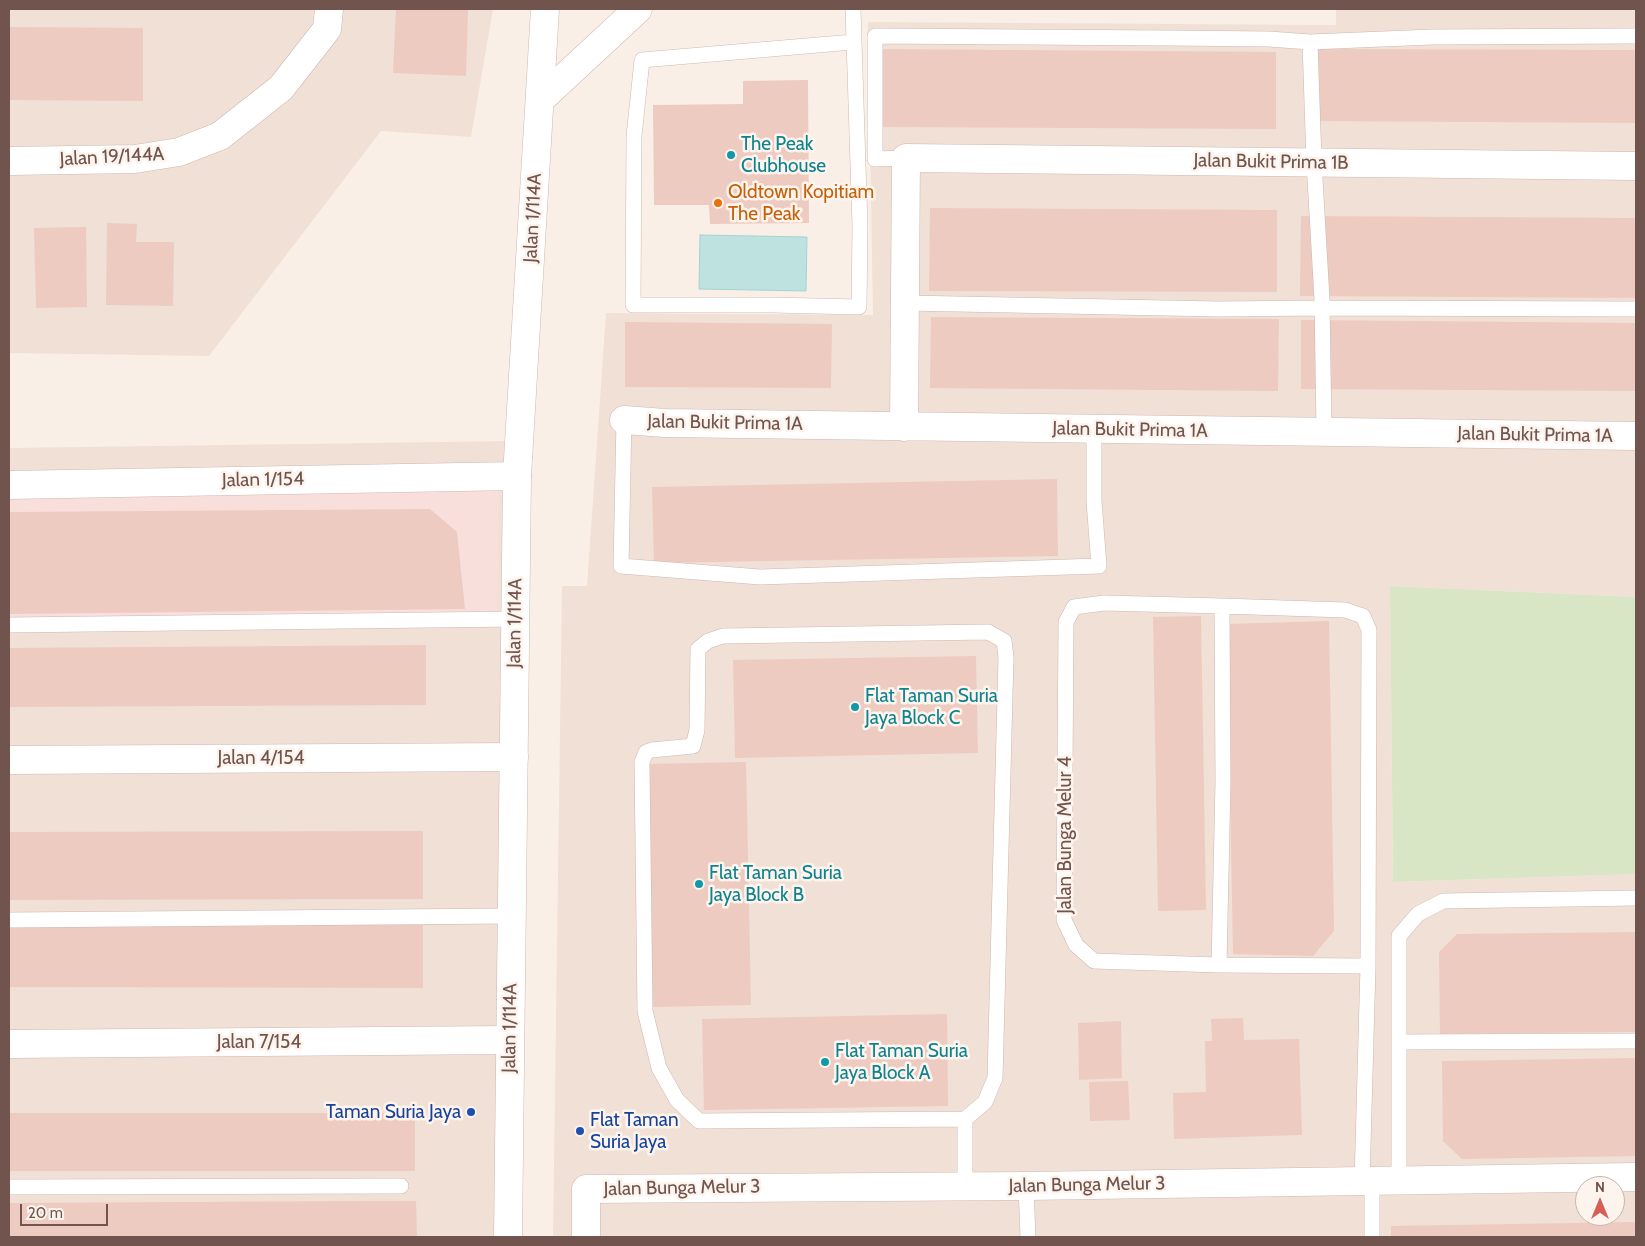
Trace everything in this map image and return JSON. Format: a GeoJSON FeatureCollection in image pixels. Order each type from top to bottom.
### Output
{"type":"FeatureCollection","features":[{"type":"Feature","properties":{"kind":"street","name":"Jalan 19/144A"},"geometry":{"type":"LineString","coordinates":[[9,161],[135,159],[179,152],[220,136],[281,88],[328,29],[329,9]]}},
{"type":"Feature","properties":{"kind":"street","name":"Jalan 1/114A"},"geometry":{"type":"LineString","coordinates":[[508,1237],[517,476],[545,9]]}},
{"type":"Feature","properties":{"kind":"street"},"geometry":{"type":"LineString","coordinates":[[540,100],[638,9]]}},
{"type":"Feature","properties":{"kind":"street"},"geometry":{"type":"LineString","coordinates":[[904,427],[906,158]]}},
{"type":"Feature","properties":{"kind":"street","name":"Jalan Bukit Prima 1B"},"geometry":{"type":"LineString","coordinates":[[906,158],[1636,166]]}},
{"type":"Feature","properties":{"kind":"street","name":"Jalan Bukit Prima 1A"},"geometry":{"type":"LineString","coordinates":[[624,420],[665,423],[904,427],[1636,436]]}},
{"type":"Feature","properties":{"kind":"street","name":"Jalan 1/154"},"geometry":{"type":"LineString","coordinates":[[9,485],[517,476]]}},
{"type":"Feature","properties":{"kind":"street","name":"Jalan 4/154"},"geometry":{"type":"LineString","coordinates":[[9,760],[514,756]]}},
{"type":"Feature","properties":{"kind":"street","name":"Jalan 7/154"},"geometry":{"type":"LineString","coordinates":[[9,1044],[510,1040]]}},
{"type":"Feature","properties":{"kind":"street","name":"Jalan Bunga Melur 3"},"geometry":{"type":"LineString","coordinates":[[586,1237],[586,1189],[1026,1186],[1636,1177]]}},
{"type":"Feature","properties":{"kind":"lane"},"geometry":{"type":"LineString","coordinates":[[853,9],[860,227],[859,307],[633,305],[634,136],[642,60],[853,42]]}},
{"type":"Feature","properties":{"kind":"lane"},"geometry":{"type":"LineString","coordinates":[[906,158],[875,159],[875,36],[1269,39],[1310,42],[1432,37],[1636,36]]}},
{"type":"Feature","properties":{"kind":"lane"},"geometry":{"type":"LineString","coordinates":[[1310,42],[1322,308],[1324,432]]}},
{"type":"Feature","properties":{"kind":"lane"},"geometry":{"type":"LineString","coordinates":[[904,303],[1218,309],[1636,309]]}},
{"type":"Feature","properties":{"kind":"lane"},"geometry":{"type":"LineString","coordinates":[[624,420],[621,566],[760,577],[1099,566],[1094,501],[1094,429]]}},
{"type":"Feature","properties":{"kind":"lane","name":"Jalan Bunga Melur 4"},"geometry":{"type":"LineString","coordinates":[[1222,606],[1104,603],[1074,608],[1066,622],[1064,920],[1076,944],[1094,961],[1219,965],[1368,966]]}},
{"type":"Feature","properties":{"kind":"lane"},"geometry":{"type":"LineString","coordinates":[[1219,965],[1223,782],[1222,606],[1345,610],[1363,616],[1369,630],[1367,1182],[1372,1237]]}},
{"type":"Feature","properties":{"kind":"lane"},"geometry":{"type":"LineString","coordinates":[[9,625],[516,618]]}},
{"type":"Feature","properties":{"kind":"lane"},"geometry":{"type":"LineString","coordinates":[[965,1120],[699,1121],[677,1100],[658,1068],[644,1011],[642,762],[646,752],[652,750],[693,746],[697,730],[698,649],[708,641],[723,636],[988,632],[1004,641],[1006,658],[995,1078],[985,1102],[965,1120],[965,1186]]}},
{"type":"Feature","properties":{"kind":"lane"},"geometry":{"type":"LineString","coordinates":[[1399,1181],[1399,936],[1418,914],[1443,901],[1636,898]]}},
{"type":"Feature","properties":{"kind":"lane"},"geometry":{"type":"LineString","coordinates":[[9,920],[512,916]]}},
{"type":"Feature","properties":{"kind":"lane"},"geometry":{"type":"LineString","coordinates":[[1399,1042],[1636,1041]]}},
{"type":"Feature","properties":{"kind":"lane"},"geometry":{"type":"LineString","coordinates":[[9,1187],[401,1186]]}},
{"type":"Feature","properties":{"kind":"lane"},"geometry":{"type":"LineString","coordinates":[[1026,1186],[1028,1237]]}},
{"type":"Feature","properties":{"kind":"shaded area"},"geometry":{"type":"Polygon","coordinates":[[[9,9],[493,9],[471,137],[381,131],[209,356],[9,353],[9,9]]]}},
{"type":"Feature","properties":{"kind":"shaded area"},"geometry":{"type":"Polygon","coordinates":[[[1336,9],[1636,9],[1636,597],[1390,586],[1393,882],[1636,874],[1636,1237],[553,1237],[562,586],[587,586],[606,313],[873,315],[868,22],[1336,25],[1336,9]]]}},
{"type":"Feature","properties":{"kind":"shaded area"},"geometry":{"type":"Polygon","coordinates":[[[513,441],[494,1237],[9,1237],[9,448],[513,441]]]}},
{"type":"Feature","properties":{"kind":"shaded area"},"geometry":{"type":"Polygon","coordinates":[[[498,488],[497,612],[9,617],[9,494],[498,488]]]}},
{"type":"Feature","properties":{"kind":"green space"},"geometry":{"type":"Polygon","coordinates":[[[1390,586],[1636,597],[1636,874],[1393,882],[1390,586]]]}},
{"type":"Feature","properties":{"kind":"water"},"geometry":{"type":"Polygon","coordinates":[[[700,235],[807,237],[806,291],[699,289],[700,235]]]}},
{"type":"Feature","properties":{"kind":"building"},"geometry":{"type":"Polygon","coordinates":[[[396,9],[468,9],[466,76],[393,73],[396,9]]]}},
{"type":"Feature","properties":{"kind":"building"},"geometry":{"type":"Polygon","coordinates":[[[9,27],[143,28],[143,101],[9,100],[9,27]]]}},
{"type":"Feature","properties":{"kind":"building"},"geometry":{"type":"Polygon","coordinates":[[[879,49],[1276,52],[1276,129],[879,127],[879,49]]]}},
{"type":"Feature","properties":{"kind":"building"},"geometry":{"type":"Polygon","coordinates":[[[1306,49],[1636,50],[1636,123],[1306,121],[1306,49]]]}},
{"type":"Feature","properties":{"kind":"building","name":"The Peak Clubhouse"},"geometry":{"type":"Polygon","coordinates":[[[808,80],[809,223],[710,224],[709,205],[654,205],[653,105],[743,104],[743,81],[808,80]]]}},
{"type":"Feature","properties":{"kind":"building"},"geometry":{"type":"Polygon","coordinates":[[[930,208],[1277,210],[1277,292],[929,291],[930,208]]]}},
{"type":"Feature","properties":{"kind":"building"},"geometry":{"type":"Polygon","coordinates":[[[1301,216],[1636,218],[1636,298],[1300,296],[1301,216]]]}},
{"type":"Feature","properties":{"kind":"building"},"geometry":{"type":"Polygon","coordinates":[[[107,223],[137,224],[136,242],[174,242],[173,306],[106,305],[107,223]]]}},
{"type":"Feature","properties":{"kind":"building"},"geometry":{"type":"Polygon","coordinates":[[[86,227],[87,307],[36,308],[34,228],[86,227]]]}},
{"type":"Feature","properties":{"kind":"building"},"geometry":{"type":"Polygon","coordinates":[[[931,317],[1279,319],[1278,391],[930,388],[931,317]]]}},
{"type":"Feature","properties":{"kind":"building"},"geometry":{"type":"Polygon","coordinates":[[[1301,320],[1636,323],[1636,391],[1301,389],[1301,320]]]}},
{"type":"Feature","properties":{"kind":"building"},"geometry":{"type":"Polygon","coordinates":[[[625,322],[832,324],[831,388],[625,387],[625,322]]]}},
{"type":"Feature","properties":{"kind":"building"},"geometry":{"type":"Polygon","coordinates":[[[1057,479],[1058,556],[654,563],[652,487],[1057,479]]]}},
{"type":"Feature","properties":{"kind":"building"},"geometry":{"type":"Polygon","coordinates":[[[430,509],[457,532],[465,609],[9,614],[9,512],[430,509]]]}},
{"type":"Feature","properties":{"kind":"building"},"geometry":{"type":"Polygon","coordinates":[[[1201,616],[1206,910],[1158,911],[1153,617],[1201,616]]]}},
{"type":"Feature","properties":{"kind":"building"},"geometry":{"type":"Polygon","coordinates":[[[1329,621],[1334,931],[1313,956],[1233,954],[1227,624],[1329,621]]]}},
{"type":"Feature","properties":{"kind":"building"},"geometry":{"type":"Polygon","coordinates":[[[426,645],[426,705],[9,707],[9,648],[426,645]]]}},
{"type":"Feature","properties":{"kind":"building","name":"Flat Taman Suria Jaya Block C"},"geometry":{"type":"Polygon","coordinates":[[[976,656],[978,753],[735,758],[733,660],[976,656]]]}},
{"type":"Feature","properties":{"kind":"building","name":"Flat Taman Suria Jaya Block B"},"geometry":{"type":"Polygon","coordinates":[[[746,762],[751,1005],[653,1007],[647,764],[746,762]]]}},
{"type":"Feature","properties":{"kind":"building"},"geometry":{"type":"Polygon","coordinates":[[[423,831],[423,899],[9,900],[9,832],[423,831]]]}},
{"type":"Feature","properties":{"kind":"building"},"geometry":{"type":"Polygon","coordinates":[[[9,924],[423,925],[423,988],[9,987],[9,924]]]}},
{"type":"Feature","properties":{"kind":"building"},"geometry":{"type":"Polygon","coordinates":[[[1636,932],[1636,1032],[1440,1034],[1439,952],[1457,934],[1636,932]]]}},
{"type":"Feature","properties":{"kind":"building","name":"Flat Taman Suria Jaya Block A"},"geometry":{"type":"Polygon","coordinates":[[[947,1014],[948,1106],[704,1110],[702,1019],[947,1014]]]}},
{"type":"Feature","properties":{"kind":"building"},"geometry":{"type":"Polygon","coordinates":[[[1243,1018],[1244,1040],[1299,1039],[1302,1135],[1174,1139],[1173,1093],[1206,1092],[1205,1041],[1212,1041],[1211,1019],[1243,1018]]]}},
{"type":"Feature","properties":{"kind":"building"},"geometry":{"type":"Polygon","coordinates":[[[1121,1021],[1122,1078],[1079,1080],[1078,1023],[1121,1021]]]}},
{"type":"Feature","properties":{"kind":"building"},"geometry":{"type":"Polygon","coordinates":[[[1636,1058],[1636,1156],[1462,1159],[1443,1141],[1442,1061],[1636,1058]]]}},
{"type":"Feature","properties":{"kind":"building"},"geometry":{"type":"Polygon","coordinates":[[[1128,1081],[1130,1120],[1090,1121],[1089,1082],[1128,1081]]]}},
{"type":"Feature","properties":{"kind":"building"},"geometry":{"type":"Polygon","coordinates":[[[9,1113],[415,1113],[415,1171],[9,1171],[9,1113]]]}},
{"type":"Feature","properties":{"kind":"building"},"geometry":{"type":"Polygon","coordinates":[[[416,1201],[417,1237],[9,1237],[9,1203],[416,1201]]]}},
{"type":"Feature","properties":{"kind":"building"},"geometry":{"type":"Polygon","coordinates":[[[1625,1222],[1636,1222],[1636,1237],[1391,1237],[1391,1226],[1575,1223],[1575,1226],[1625,1226],[1625,1222]]]}},
{"type":"Feature","properties":{"kind":"place","name":"The Peak Clubhouse"},"geometry":{"type":"Point","coordinates":[731,155]}},
{"type":"Feature","properties":{"kind":"place","name":"Oldtown Kopitiam The Peak"},"geometry":{"type":"Point","coordinates":[718,203]}},
{"type":"Feature","properties":{"kind":"place","name":"Flat Taman Suria Jaya Block C"},"geometry":{"type":"Point","coordinates":[855,707]}},
{"type":"Feature","properties":{"kind":"place","name":"Flat Taman Suria Jaya Block B"},"geometry":{"type":"Point","coordinates":[699,884]}},
{"type":"Feature","properties":{"kind":"place","name":"Flat Taman Suria Jaya Block A"},"geometry":{"type":"Point","coordinates":[825,1062]}},
{"type":"Feature","properties":{"kind":"place","name":"Taman Suria Jaya"},"geometry":{"type":"Point","coordinates":[471,1112]}},
{"type":"Feature","properties":{"kind":"place","name":"Flat Taman Suria Jaya"},"geometry":{"type":"Point","coordinates":[580,1131]}}]}
